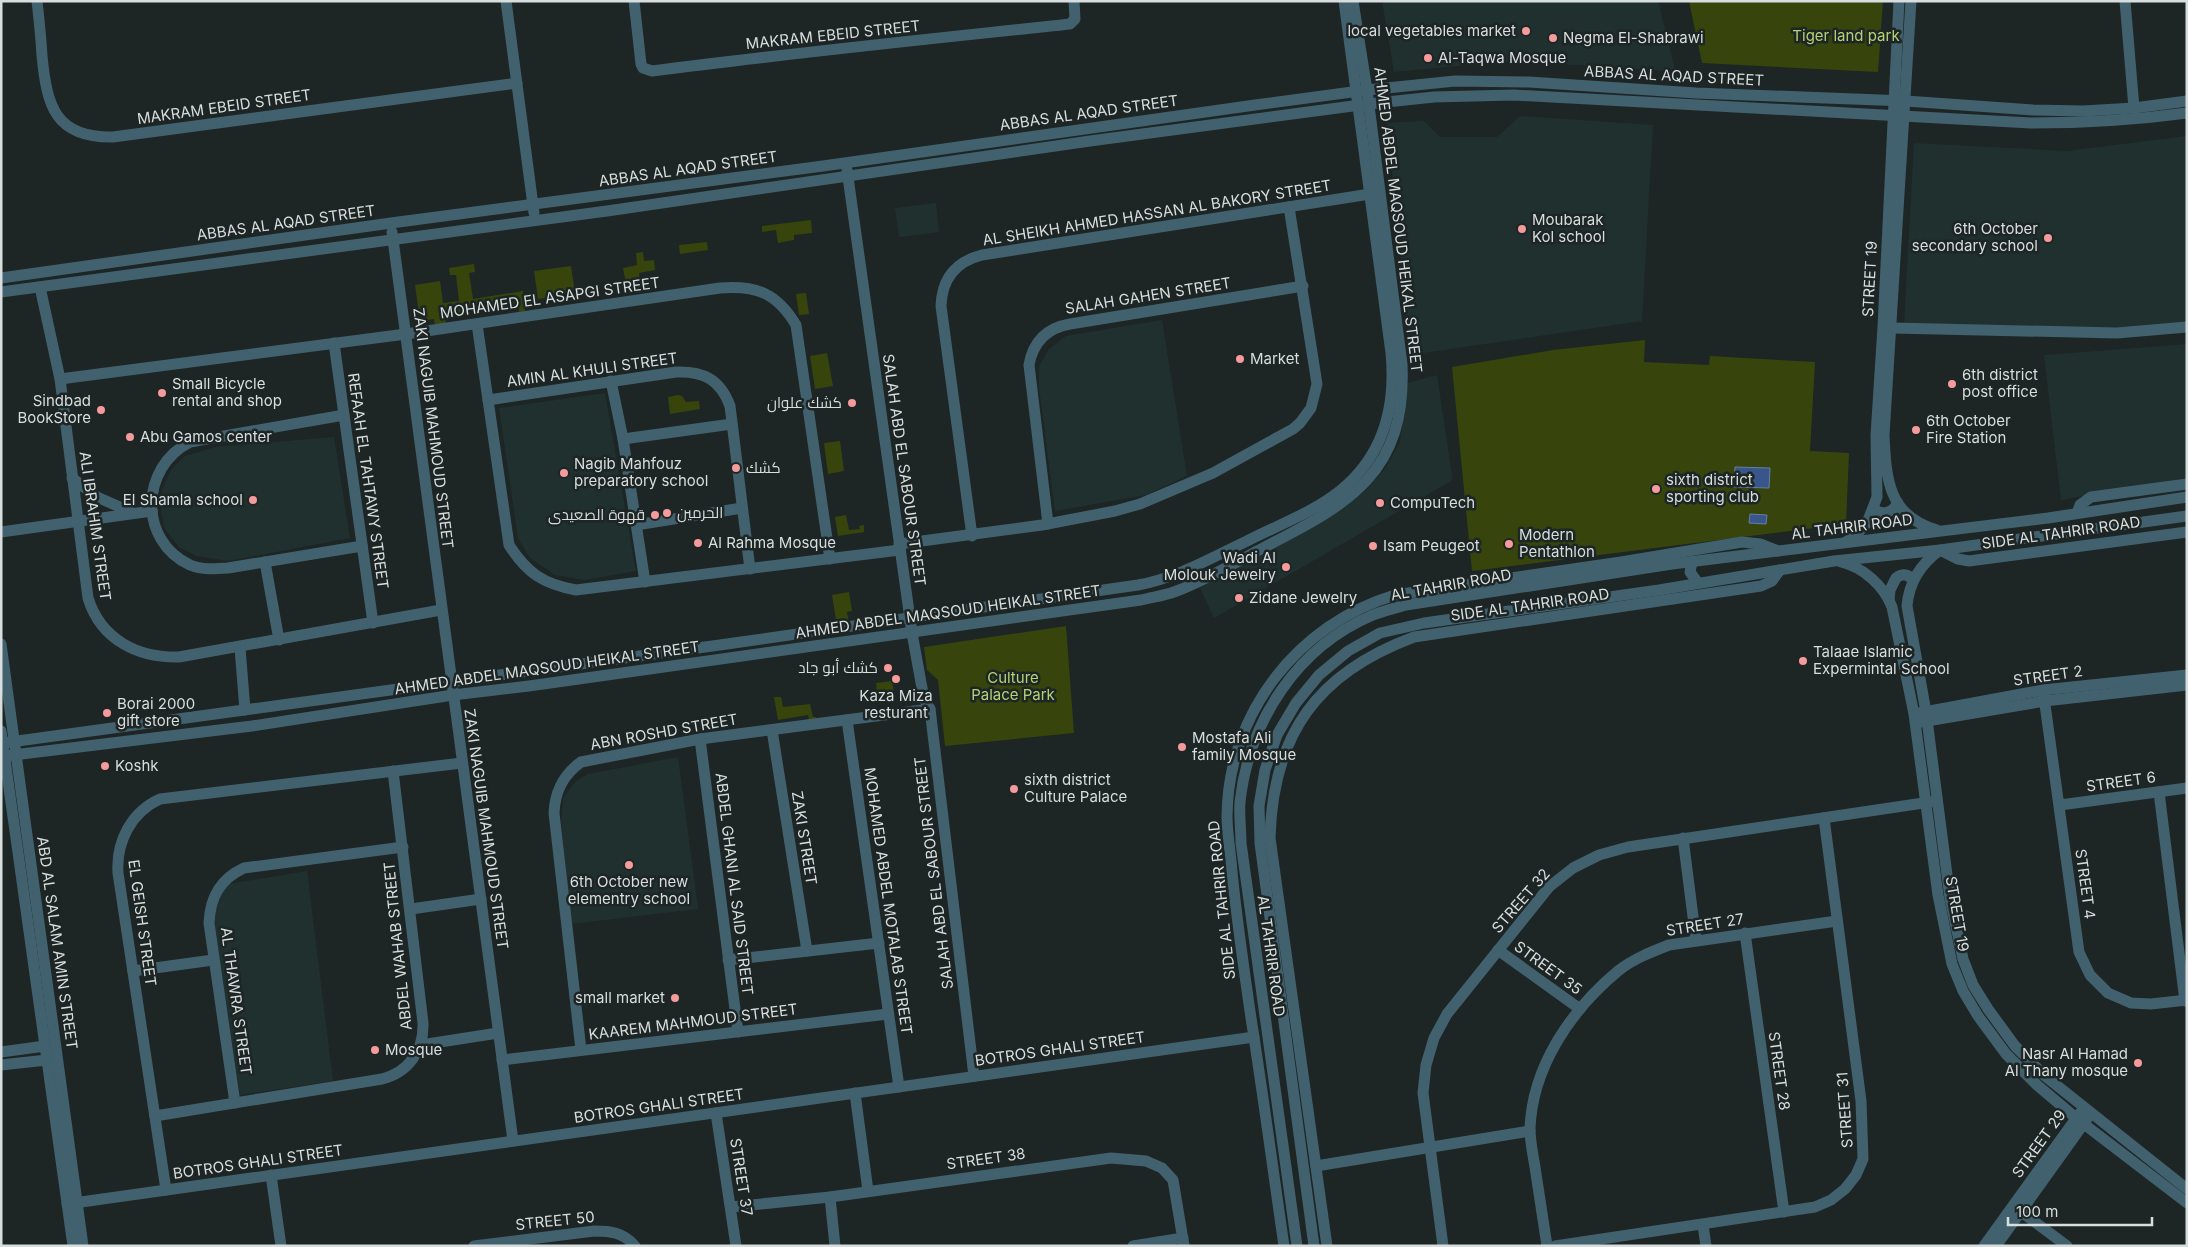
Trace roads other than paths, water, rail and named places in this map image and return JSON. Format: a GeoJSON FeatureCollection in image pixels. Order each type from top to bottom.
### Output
{"type":"FeatureCollection","features":[{"type":"Feature","properties":{"kind":"street","name":"MAKRAM EBEID STREET"},"geometry":{"type":"LineString","coordinates":[[37,1],[45,82],[50,104],[61,120],[68,126],[94,137],[113,137],[517,82]]}},
{"type":"Feature","properties":{"kind":"street"},"geometry":{"type":"LineString","coordinates":[[506,1],[535,221]]}},
{"type":"Feature","properties":{"kind":"street","name":"MAKRAM EBEID STREET"},"geometry":{"type":"LineString","coordinates":[[634,1],[641,64],[643,68],[652,71],[801,51],[896,44],[1070,24],[1075,19],[1074,1]]}},
{"type":"Feature","properties":{"kind":"street","name":"AHMED ABDEL MAQSOUD HEIKAL STREET"},"geometry":{"type":"LineString","coordinates":[[1344,1],[1362,91]]}},
{"type":"Feature","properties":{"kind":"street","name":"AHMED ABDEL MAQSOUD HEIKAL STREET"},"geometry":{"type":"LineString","coordinates":[[6,738],[245,710],[910,619],[1138,585],[1175,576],[1296,517],[1355,485],[1382,435],[1388,417],[1393,382],[1370,194],[1353,1]]}},
{"type":"Feature","properties":{"kind":"street","name":"STREET 19"},"geometry":{"type":"LineString","coordinates":[[1899,1],[1900,101],[1905,116],[1893,328],[1880,435],[1887,477],[1898,504],[1919,524],[1939,531]]}},
{"type":"Feature","properties":{"kind":"street","name":"STREET 19"},"geometry":{"type":"LineString","coordinates":[[1842,544],[1862,530],[1874,509],[1877,497],[1893,114],[1900,101],[1912,1]]}},
{"type":"Feature","properties":{"kind":"street"},"geometry":{"type":"LineString","coordinates":[[2125,1],[2134,108]]}},
{"type":"Feature","properties":{"kind":"street","name":"ABBAS AL AQAD STREET"},"geometry":{"type":"LineString","coordinates":[[1,278],[1362,91],[1455,81],[1529,82],[1696,93],[1900,101],[2032,110],[2134,108],[2187,101]]}},
{"type":"Feature","properties":{"kind":"street","name":"ABBAS AL AQAD STREET"},"geometry":{"type":"LineString","coordinates":[[1,292],[393,238],[535,221],[848,176],[1363,105],[1434,97],[1514,95],[2031,122],[2082,123],[2134,120],[2187,113]]}},
{"type":"Feature","properties":{"kind":"street","name":"AHMED ABDEL MAQSOUD HEIKAL STREET"},"geometry":{"type":"LineString","coordinates":[[10,755],[252,726],[453,695],[912,633],[1141,600],[1172,593],[1193,585],[1322,517],[1378,466],[1392,440],[1400,412],[1403,383],[1363,105]]}},
{"type":"Feature","properties":{"kind":"street","name":"SALAH ABD EL SABOUR STREET"},"geometry":{"type":"LineString","coordinates":[[846,163],[912,633],[924,698],[930,709],[974,1076]]}},
{"type":"Feature","properties":{"kind":"street","name":"AL SHEIKH AHMED HASSAN AL BAKORY STREET"},"geometry":{"type":"LineString","coordinates":[[972,536],[941,306],[945,283],[951,272],[970,258],[982,255],[1370,194]]}},
{"type":"Feature","properties":{"kind":"street"},"geometry":{"type":"LineString","coordinates":[[477,324],[509,545],[531,573],[545,582],[576,590],[830,559],[1048,524],[1115,511],[1140,504],[1220,469],[1300,424],[1313,406],[1317,384],[1289,207]]}},
{"type":"Feature","properties":{"kind":"street","name":"ZAKI NAGUIB MAHMOUD STREET"},"geometry":{"type":"LineString","coordinates":[[391,223],[513,1141]]}},
{"type":"Feature","properties":{"kind":"street","name":"MOHAMED EL ASAPGI STREET"},"geometry":{"type":"LineString","coordinates":[[60,379],[406,334],[739,286],[758,290],[781,304],[796,325],[830,559]]}},
{"type":"Feature","properties":{"kind":"street","name":"SALAH GAHEN STREET"},"geometry":{"type":"LineString","coordinates":[[1048,524],[1029,365],[1034,347],[1047,333],[1060,326],[1070,324],[1303,286]]}},
{"type":"Feature","properties":{"kind":"street","name":"ALI IBRAHIM STREET"},"geometry":{"type":"LineString","coordinates":[[40,287],[60,379],[88,598],[96,617],[111,636],[137,651],[165,658],[179,658],[441,610]]}},
{"type":"Feature","properties":{"kind":"street"},"geometry":{"type":"LineString","coordinates":[[1893,328],[2117,333],[2187,327]]}},
{"type":"Feature","properties":{"kind":"street","name":"REFAAH EL TAHTAWY STREET"},"geometry":{"type":"LineString","coordinates":[[334,343],[373,623]]}},
{"type":"Feature","properties":{"kind":"street","name":"AMIN AL KHULI STREET"},"geometry":{"type":"LineString","coordinates":[[488,400],[676,372],[691,371],[710,379],[723,392],[730,406],[750,569]]}},
{"type":"Feature","properties":{"kind":"street"},"geometry":{"type":"LineString","coordinates":[[611,381],[623,439],[645,582]]}},
{"type":"Feature","properties":{"kind":"street"},"geometry":{"type":"LineString","coordinates":[[344,415],[190,442],[170,455],[161,466],[152,494],[152,510],[160,537],[168,549],[179,559],[192,566],[206,569],[228,568],[362,546]]}},
{"type":"Feature","properties":{"kind":"street"},"geometry":{"type":"LineString","coordinates":[[623,439],[732,424]]}},
{"type":"Feature","properties":{"kind":"street"},"geometry":{"type":"LineString","coordinates":[[72,478],[106,502],[135,513]]}},
{"type":"Feature","properties":{"kind":"street","name":"SIDE AL TAHRIR ROAD"},"geometry":{"type":"LineString","coordinates":[[2076,514],[2080,505],[2091,497],[2187,484]]}},
{"type":"Feature","properties":{"kind":"street","name":"AL TAHRIR ROAD"},"geometry":{"type":"LineString","coordinates":[[1299,1246],[1292,1213],[1250,912],[1241,844],[1240,803],[1246,763],[1260,725],[1280,690],[1306,659],[1338,634],[1373,615],[1406,605],[1655,567],[2076,514],[2187,497]]}},
{"type":"Feature","properties":{"kind":"street"},"geometry":{"type":"LineString","coordinates":[[1874,509],[1887,513],[1898,504]]}},
{"type":"Feature","properties":{"kind":"street"},"geometry":{"type":"LineString","coordinates":[[636,525],[742,508]]}},
{"type":"Feature","properties":{"kind":"street"},"geometry":{"type":"LineString","coordinates":[[1,532],[152,510]]}},
{"type":"Feature","properties":{"kind":"street","name":"AL TAHRIR ROAD"},"geometry":{"type":"LineString","coordinates":[[1313,1246],[1260,843],[1259,806],[1265,770],[1277,735],[1296,703],[1313,682],[1348,651],[1380,633],[1424,623],[1659,590],[1837,560],[1940,550],[2187,516]]}},
{"type":"Feature","properties":{"kind":"street","name":"SIDE AL TAHRIR ROAD"},"geometry":{"type":"LineString","coordinates":[[1940,550],[1958,559],[1968,560],[2187,532]]}},
{"type":"Feature","properties":{"kind":"street","name":"SIDE AL TAHRIR ROAD"},"geometry":{"type":"LineString","coordinates":[[1284,1246],[1239,941],[1227,817],[1233,769],[1246,725],[1277,673],[1302,647],[1323,630],[1346,615],[1395,595],[1742,542],[1760,544],[1779,551]]}},
{"type":"Feature","properties":{"kind":"street","name":"STREET 19"},"geometry":{"type":"LineString","coordinates":[[1940,550],[1925,563],[1913,581],[1907,606],[1927,716],[1953,915],[1963,960],[1973,985],[1988,1009],[2016,1046],[2045,1076],[2187,1190]]}},
{"type":"Feature","properties":{"kind":"street","name":"STREET 19"},"geometry":{"type":"LineString","coordinates":[[1837,560],[1863,572],[1878,585],[1889,600],[1914,719],[1945,935],[1952,964],[1962,991],[2006,1054],[2037,1084],[2080,1121],[2187,1202]]}},
{"type":"Feature","properties":{"kind":"street"},"geometry":{"type":"LineString","coordinates":[[266,562],[279,640]]}},
{"type":"Feature","properties":{"kind":"street"},"geometry":{"type":"LineString","coordinates":[[1692,562],[1690,572],[1698,583]]}},
{"type":"Feature","properties":{"kind":"street"},"geometry":{"type":"LineString","coordinates":[[1655,567],[1661,571],[1664,577],[1663,584],[1659,590]]}},
{"type":"Feature","properties":{"kind":"street","name":"SIDE AL TAHRIR ROAD"},"geometry":{"type":"LineString","coordinates":[[1328,1246],[1270,838],[1271,804],[1278,772],[1290,741],[1312,706],[1328,687],[1354,666],[1383,649],[1414,637],[1761,586],[1772,581],[1780,570]]}},
{"type":"Feature","properties":{"kind":"street"},"geometry":{"type":"LineString","coordinates":[[1889,600],[1890,590],[1896,578],[1904,574],[1910,576],[1913,581]]}},
{"type":"Feature","properties":{"kind":"street"},"geometry":{"type":"LineString","coordinates":[[1138,585],[1141,600]]}},
{"type":"Feature","properties":{"kind":"street"},"geometry":{"type":"LineString","coordinates":[[1434,590],[1448,599]]}},
{"type":"Feature","properties":{"kind":"street"},"geometry":{"type":"LineString","coordinates":[[1424,623],[1438,633]]}},
{"type":"Feature","properties":{"kind":"street","name":"ABD AL SALAM AMIN STREET"},"geometry":{"type":"LineString","coordinates":[[1,644],[6,738],[10,755],[72,1203],[73,1246]]}},
{"type":"Feature","properties":{"kind":"street"},"geometry":{"type":"LineString","coordinates":[[240,648],[245,710]]}},
{"type":"Feature","properties":{"kind":"street","name":"STREET 2"},"geometry":{"type":"LineString","coordinates":[[1914,719],[2044,695],[2187,675]]}},
{"type":"Feature","properties":{"kind":"street","name":"STREET 2"},"geometry":{"type":"LineString","coordinates":[[2044,695],[2187,686]]}},
{"type":"Feature","properties":{"kind":"street","name":"STREET 4"},"geometry":{"type":"LineString","coordinates":[[2044,695],[2079,952],[2090,975],[2108,993],[2131,1003],[2151,1004],[2186,1000]]}},
{"type":"Feature","properties":{"kind":"street","name":"ABN ROSHD STREET"},"geometry":{"type":"LineString","coordinates":[[582,1050],[554,813],[554,800],[558,789],[571,769],[581,762],[700,740],[930,709]]}},
{"type":"Feature","properties":{"kind":"street","name":"MOHAMED ABDEL MOTALAB STREET"},"geometry":{"type":"LineString","coordinates":[[847,720],[899,1087]]}},
{"type":"Feature","properties":{"kind":"street"},"geometry":{"type":"LineString","coordinates":[[1246,725],[1250,752]]}},
{"type":"Feature","properties":{"kind":"street","name":"ZAKI STREET"},"geometry":{"type":"LineString","coordinates":[[772,730],[807,951]]}},
{"type":"Feature","properties":{"kind":"street","name":"ABDEL GHANI AL SAID STREET"},"geometry":{"type":"LineString","coordinates":[[700,740],[738,1032]]}},
{"type":"Feature","properties":{"kind":"street","name":"ABD AL SALAM AMIN STREET"},"geometry":{"type":"LineString","coordinates":[[10,755],[47,1060],[72,1203],[83,1246]]}},
{"type":"Feature","properties":{"kind":"street","name":"EL GEISH STREET"},"geometry":{"type":"LineString","coordinates":[[166,1190],[117,864],[118,851],[126,830],[149,804],[160,799],[462,763]]}},
{"type":"Feature","properties":{"kind":"street","name":"ABDEL WAHAB STREET"},"geometry":{"type":"LineString","coordinates":[[155,1116],[389,1077],[408,1066],[421,1045],[423,1023],[411,909],[393,771]]}},
{"type":"Feature","properties":{"kind":"street","name":"STREET 6"},"geometry":{"type":"LineString","coordinates":[[2060,805],[2187,788]]}},
{"type":"Feature","properties":{"kind":"street"},"geometry":{"type":"LineString","coordinates":[[2159,792],[2186,1000]]}},
{"type":"Feature","properties":{"kind":"street","name":"STREET 32"},"geometry":{"type":"LineString","coordinates":[[1443,1246],[1423,1092],[1426,1065],[1434,1038],[1448,1014],[1549,887],[1573,868],[1599,855],[1628,847],[1937,801]]}},
{"type":"Feature","properties":{"kind":"street","name":"STREET 31"},"geometry":{"type":"LineString","coordinates":[[1555,1246],[1815,1207],[1831,1200],[1845,1189],[1856,1175],[1863,1159],[1861,1101],[1824,818]]}},
{"type":"Feature","properties":{"kind":"street"},"geometry":{"type":"LineString","coordinates":[[1683,838],[1696,940]]}},
{"type":"Feature","properties":{"kind":"street","name":"AL THAWRA STREET"},"geometry":{"type":"LineString","coordinates":[[235,1103],[213,960],[210,922],[212,898],[225,880],[244,868],[402,847]]}},
{"type":"Feature","properties":{"kind":"street"},"geometry":{"type":"LineString","coordinates":[[411,909],[481,899]]}},
{"type":"Feature","properties":{"kind":"street"},"geometry":{"type":"LineString","coordinates":[[1239,941],[1250,912]]}},
{"type":"Feature","properties":{"kind":"street","name":"STREET 27"},"geometry":{"type":"LineString","coordinates":[[1547,1246],[1530,1132],[1532,1105],[1538,1078],[1549,1054],[1580,1009],[1619,970],[1643,955],[1668,945],[1838,921]]}},
{"type":"Feature","properties":{"kind":"street","name":"STREET 28"},"geometry":{"type":"LineString","coordinates":[[1745,933],[1784,1212]]}},
{"type":"Feature","properties":{"kind":"street"},"geometry":{"type":"LineString","coordinates":[[728,960],[878,943]]}},
{"type":"Feature","properties":{"kind":"street","name":"STREET 35"},"geometry":{"type":"LineString","coordinates":[[1498,950],[1580,1009]]}},
{"type":"Feature","properties":{"kind":"street"},"geometry":{"type":"LineString","coordinates":[[1274,957],[1289,969]]}},
{"type":"Feature","properties":{"kind":"street"},"geometry":{"type":"LineString","coordinates":[[133,971],[213,960]]}},
{"type":"Feature","properties":{"kind":"street","name":"KAAREM MAHMOUD STREET"},"geometry":{"type":"LineString","coordinates":[[502,1060],[888,1014]]}},
{"type":"Feature","properties":{"kind":"street"},"geometry":{"type":"LineString","coordinates":[[421,1045],[498,1033]]}},
{"type":"Feature","properties":{"kind":"street","name":"BOTROS GHALI STREET"},"geometry":{"type":"LineString","coordinates":[[72,1203],[1254,1037]]}},
{"type":"Feature","properties":{"kind":"street"},"geometry":{"type":"LineString","coordinates":[[1,1052],[45,1046]]}},
{"type":"Feature","properties":{"kind":"street"},"geometry":{"type":"LineString","coordinates":[[1,1065],[47,1060]]}},
{"type":"Feature","properties":{"kind":"street"},"geometry":{"type":"LineString","coordinates":[[855,1093],[868,1191]]}},
{"type":"Feature","properties":{"kind":"street","name":"STREET 29"},"geometry":{"type":"LineString","coordinates":[[1996,1246],[2017,1209],[2088,1111]]}},
{"type":"Feature","properties":{"kind":"street","name":"STREET 37"},"geometry":{"type":"LineString","coordinates":[[716,1113],[736,1246]]}},
{"type":"Feature","properties":{"kind":"street"},"geometry":{"type":"LineString","coordinates":[[1300,1140],[1309,1119]]}},
{"type":"Feature","properties":{"kind":"street"},"geometry":{"type":"LineString","coordinates":[[1316,1166],[1530,1132]]}},
{"type":"Feature","properties":{"kind":"street"},"geometry":{"type":"LineString","coordinates":[[1271,1148],[1286,1166]]}},
{"type":"Feature","properties":{"kind":"street","name":"STREET 38"},"geometry":{"type":"LineString","coordinates":[[730,1207],[830,1197],[1111,1158],[1146,1161],[1162,1168],[1173,1180],[1184,1242]]}},
{"type":"Feature","properties":{"kind":"street"},"geometry":{"type":"LineString","coordinates":[[271,1175],[281,1246]]}},
{"type":"Feature","properties":{"kind":"street"},"geometry":{"type":"LineString","coordinates":[[830,1197],[835,1246]]}},
{"type":"Feature","properties":{"kind":"street"},"geometry":{"type":"LineString","coordinates":[[2017,1209],[2067,1246]]}},
{"type":"Feature","properties":{"kind":"street","name":"STREET 29"},"geometry":{"type":"LineString","coordinates":[[1984,1246],[2017,1209]]}},
{"type":"Feature","properties":{"kind":"street"},"geometry":{"type":"LineString","coordinates":[[1292,1213],[1301,1217],[1310,1213]]}},
{"type":"Feature","properties":{"kind":"street"},"geometry":{"type":"LineString","coordinates":[[1703,1224],[1706,1246]]}},
{"type":"Feature","properties":{"kind":"street","name":"STREET 50"},"geometry":{"type":"LineString","coordinates":[[474,1246],[594,1231],[612,1231],[628,1238],[635,1246]]}},
{"type":"Feature","properties":{"kind":"street"},"geometry":{"type":"LineString","coordinates":[[1133,1246],[1184,1242]]}},
{"type":"Feature","properties":{"kind":"street"},"geometry":{"type":"LineString","coordinates":[[1299,1246],[1305,1243],[1313,1246]]}},
{"type":"Feature","properties":{"kind":"water"},"geometry":{"type":"Polygon","coordinates":[[[1735,467],[1770,468],[1769,488],[1734,487],[1735,467]]]}},
{"type":"Feature","properties":{"kind":"water"},"geometry":{"type":"Polygon","coordinates":[[[1750,514],[1767,515],[1766,524],[1749,523],[1750,514]]]}},
{"type":"Feature","properties":{"kind":"water"},"geometry":{"type":"Polygon","coordinates":[[[1001,672],[1005,672],[1009,678],[1005,684],[1001,684],[997,680],[997,676],[1001,672]]]}},
{"type":"Feature","properties":{"kind":"place","name":"local vegetables market"},"geometry":{"type":"Point","coordinates":[1526,31]}},
{"type":"Feature","properties":{"kind":"place","name":"Negma El-Shabrawi"},"geometry":{"type":"Point","coordinates":[1553,38]}},
{"type":"Feature","properties":{"kind":"place","name":"Al-Taqwa Mosque"},"geometry":{"type":"Point","coordinates":[1428,58]}},
{"type":"Feature","properties":{"kind":"place","name":"Moubarak Kol school"},"geometry":{"type":"Point","coordinates":[1522,229]}},
{"type":"Feature","properties":{"kind":"place","name":"6th October secondary school"},"geometry":{"type":"Point","coordinates":[2048,238]}},
{"type":"Feature","properties":{"kind":"place","name":"Market"},"geometry":{"type":"Point","coordinates":[1240,359]}},
{"type":"Feature","properties":{"kind":"place","name":"6th district post office"},"geometry":{"type":"Point","coordinates":[1952,384]}},
{"type":"Feature","properties":{"kind":"place","name":"Small Bicycle rental and shop"},"geometry":{"type":"Point","coordinates":[162,393]}},
{"type":"Feature","properties":{"kind":"place","name":"كشك علوان"},"geometry":{"type":"Point","coordinates":[852,403]}},
{"type":"Feature","properties":{"kind":"place","name":"Sindbad BookStore"},"geometry":{"type":"Point","coordinates":[101,410]}},
{"type":"Feature","properties":{"kind":"place","name":"6th October Fire Station"},"geometry":{"type":"Point","coordinates":[1916,430]}},
{"type":"Feature","properties":{"kind":"place","name":"Abu Gamos center"},"geometry":{"type":"Point","coordinates":[130,437]}},
{"type":"Feature","properties":{"kind":"place","name":"كشك"},"geometry":{"type":"Point","coordinates":[736,468]}},
{"type":"Feature","properties":{"kind":"place","name":"Nagib Mahfouz preparatory school"},"geometry":{"type":"Point","coordinates":[564,473]}},
{"type":"Feature","properties":{"kind":"place","name":"sixth district sporting club"},"geometry":{"type":"Point","coordinates":[1656,489]}},
{"type":"Feature","properties":{"kind":"place","name":"El Shamla school"},"geometry":{"type":"Point","coordinates":[253,500]}},
{"type":"Feature","properties":{"kind":"place","name":"CompuTech"},"geometry":{"type":"Point","coordinates":[1380,503]}},
{"type":"Feature","properties":{"kind":"place","name":"الحرمين"},"geometry":{"type":"Point","coordinates":[667,513]}},
{"type":"Feature","properties":{"kind":"place","name":"قهوة الصعيدى"},"geometry":{"type":"Point","coordinates":[655,515]}},
{"type":"Feature","properties":{"kind":"place","name":"Al Rahma Mosque"},"geometry":{"type":"Point","coordinates":[698,543]}},
{"type":"Feature","properties":{"kind":"place","name":"Modern Pentathlon"},"geometry":{"type":"Point","coordinates":[1509,544]}},
{"type":"Feature","properties":{"kind":"place","name":"Isam Peugeot"},"geometry":{"type":"Point","coordinates":[1373,546]}},
{"type":"Feature","properties":{"kind":"place","name":"Wadi Al Molouk Jewelry"},"geometry":{"type":"Point","coordinates":[1286,567]}},
{"type":"Feature","properties":{"kind":"place","name":"Zidane Jewelry"},"geometry":{"type":"Point","coordinates":[1239,598]}},
{"type":"Feature","properties":{"kind":"place","name":"Talaae Islamic Expermintal School"},"geometry":{"type":"Point","coordinates":[1803,661]}},
{"type":"Feature","properties":{"kind":"place","name":"كشك أبو جاد"},"geometry":{"type":"Point","coordinates":[888,668]}},
{"type":"Feature","properties":{"kind":"place","name":"Kaza Miza resturant"},"geometry":{"type":"Point","coordinates":[896,679]}},
{"type":"Feature","properties":{"kind":"place","name":"Borai 2000 gift store"},"geometry":{"type":"Point","coordinates":[107,713]}},
{"type":"Feature","properties":{"kind":"place","name":"Mostafa Ali family Mosque"},"geometry":{"type":"Point","coordinates":[1182,747]}},
{"type":"Feature","properties":{"kind":"place","name":"Koshk"},"geometry":{"type":"Point","coordinates":[105,766]}},
{"type":"Feature","properties":{"kind":"place","name":"sixth district Culture Palace"},"geometry":{"type":"Point","coordinates":[1014,789]}},
{"type":"Feature","properties":{"kind":"place","name":"6th October new elementry school"},"geometry":{"type":"Point","coordinates":[629,865]}},
{"type":"Feature","properties":{"kind":"place","name":"small market"},"geometry":{"type":"Point","coordinates":[675,998]}},
{"type":"Feature","properties":{"kind":"place","name":"Mosque"},"geometry":{"type":"Point","coordinates":[375,1050]}},
{"type":"Feature","properties":{"kind":"place","name":"Nasr Al Hamad Al Thany mosque"},"geometry":{"type":"Point","coordinates":[2138,1063]}},
{"type":"Feature","properties":{"kind":"park label","name":"Tiger land park"},"geometry":{"type":"Point","coordinates":[1846,36]}},
{"type":"Feature","properties":{"kind":"park label","name":"Culture Palace Park"},"geometry":{"type":"Point","coordinates":[1013,686]}}]}
